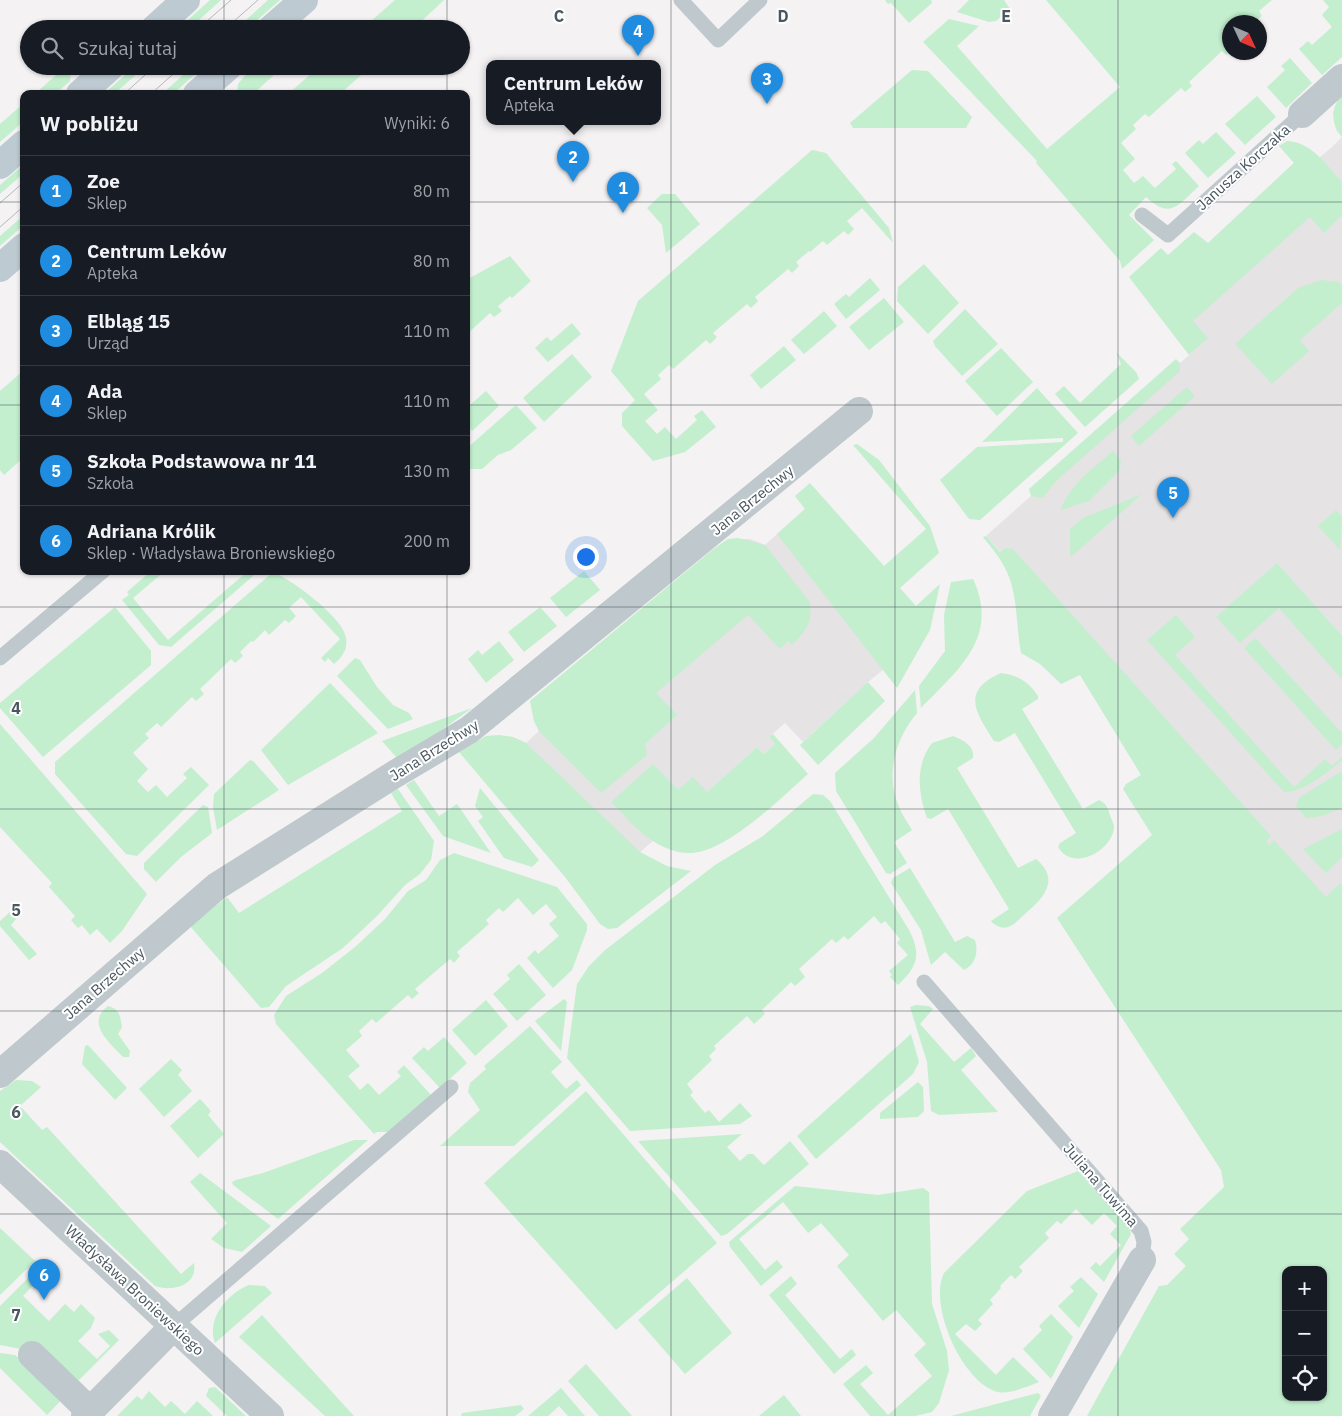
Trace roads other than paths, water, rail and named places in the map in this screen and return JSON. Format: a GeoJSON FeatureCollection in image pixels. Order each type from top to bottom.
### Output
{"type":"FeatureCollection","features":[{"type":"Feature","properties":{"kind":"street"},"geometry":{"type":"LineString","coordinates":[[164,20],[186,0]]}},
{"type":"Feature","properties":{"kind":"street"},"geometry":{"type":"LineString","coordinates":[[282,20],[304,0]]}},
{"type":"Feature","properties":{"kind":"street"},"geometry":{"type":"LineString","coordinates":[[85,90],[102,75]]}},
{"type":"Feature","properties":{"kind":"street"},"geometry":{"type":"LineString","coordinates":[[202,90],[219,75]]}},
{"type":"Feature","properties":{"kind":"street","name":"Janusza Korczaka"},"geometry":{"type":"LineString","coordinates":[[1302,114],[1342,78]]}},
{"type":"Feature","properties":{"kind":"street"},"geometry":{"type":"LineString","coordinates":[[0,165],[20,148]]}},
{"type":"Feature","properties":{"kind":"street"},"geometry":{"type":"LineString","coordinates":[[0,268],[20,250]]}},
{"type":"Feature","properties":{"kind":"street","name":"Jana Brzechwy"},"geometry":{"type":"LineString","coordinates":[[0,1074],[217,886],[476,725],[859,411]]}},
{"type":"Feature","properties":{"kind":"street","name":"Władysława Broniewskiego"},"geometry":{"type":"LineString","coordinates":[[0,1164],[270,1416]]}},
{"type":"Feature","properties":{"kind":"street","name":"Juliana Tuwima"},"geometry":{"type":"LineString","coordinates":[[1052,1416],[1142,1260]]}},
{"type":"Feature","properties":{"kind":"street"},"geometry":{"type":"LineString","coordinates":[[32,1354],[88,1414],[174,1326]]}},
{"type":"Feature","properties":{"kind":"lane"},"geometry":{"type":"LineString","coordinates":[[681,0],[718,40],[760,0]]}},
{"type":"Feature","properties":{"kind":"lane","name":"Janusza Korczaka"},"geometry":{"type":"LineString","coordinates":[[1142,215],[1168,235],[1302,114]]}},
{"type":"Feature","properties":{"kind":"lane"},"geometry":{"type":"LineString","coordinates":[[0,658],[98,575]]}},
{"type":"Feature","properties":{"kind":"lane","name":"Juliana Tuwima"},"geometry":{"type":"LineString","coordinates":[[924,982],[1140,1231],[1144,1242],[1142,1260]]}},
{"type":"Feature","properties":{"kind":"lane"},"geometry":{"type":"LineString","coordinates":[[174,1326],[451,1087]]}},
{"type":"Feature","properties":{"kind":"tram line"},"geometry":{"type":"LineString","coordinates":[[208,20],[231,0]]}},
{"type":"Feature","properties":{"kind":"tram line"},"geometry":{"type":"LineString","coordinates":[[235,20],[258,0]]}},
{"type":"Feature","properties":{"kind":"tram line"},"geometry":{"type":"LineString","coordinates":[[128,90],[145,75]]}},
{"type":"Feature","properties":{"kind":"tram line"},"geometry":{"type":"LineString","coordinates":[[155,90],[172,75]]}},
{"type":"Feature","properties":{"kind":"tram line"},"geometry":{"type":"LineString","coordinates":[[0,203],[20,186]]}},
{"type":"Feature","properties":{"kind":"tram line"},"geometry":{"type":"LineString","coordinates":[[0,227],[20,210]]}},
{"type":"Feature","properties":{"kind":"place","name":"Ada"},"geometry":{"type":"Point","coordinates":[638,56]}},
{"type":"Feature","properties":{"kind":"place","name":"Elbląg 15"},"geometry":{"type":"Point","coordinates":[767,104]}},
{"type":"Feature","properties":{"kind":"place","name":"Centrum Leków"},"geometry":{"type":"Point","coordinates":[573,182]}},
{"type":"Feature","properties":{"kind":"place","name":"Zoe"},"geometry":{"type":"Point","coordinates":[623,213]}},
{"type":"Feature","properties":{"kind":"place","name":"Szkoła Podstawowa nr 11"},"geometry":{"type":"Point","coordinates":[1173,518]}},
{"type":"Feature","properties":{"kind":"place","name":"Adriana Królik"},"geometry":{"type":"Point","coordinates":[44,1300]}}]}
